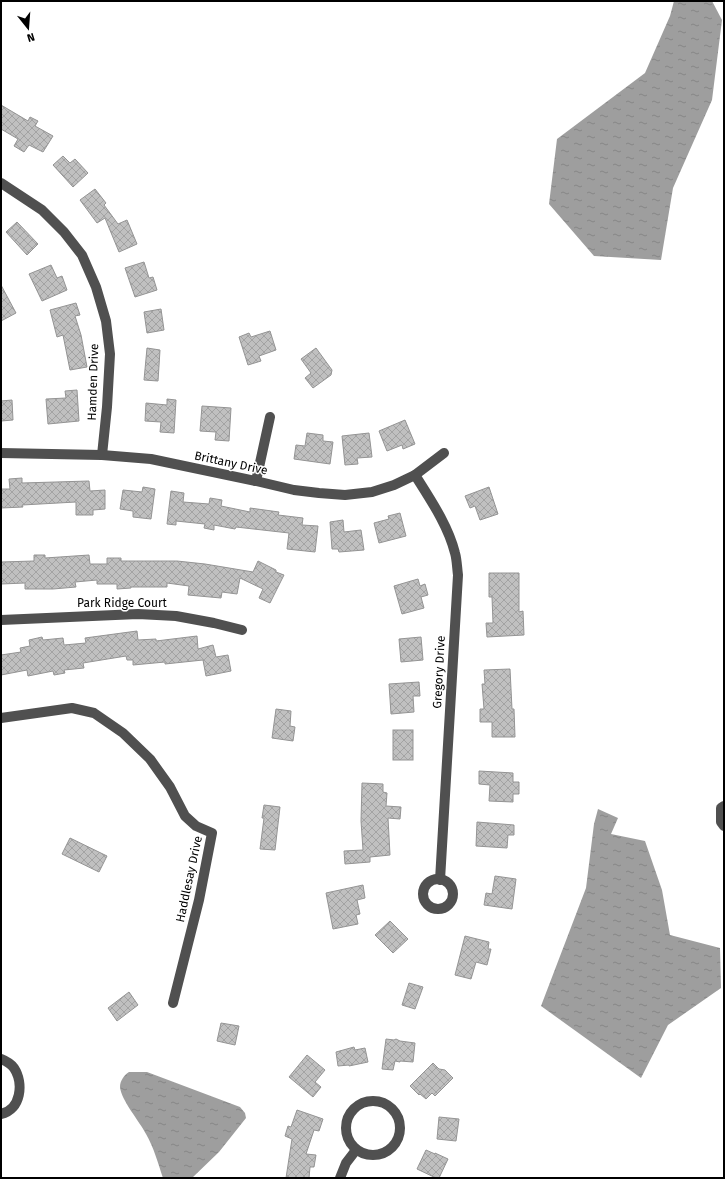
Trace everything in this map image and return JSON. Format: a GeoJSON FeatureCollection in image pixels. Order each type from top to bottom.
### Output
{"type":"FeatureCollection","features":[{"type":"Feature","properties":{"kind":"street","name":"Hamden Drive"},"geometry":{"type":"LineString","coordinates":[[1,183],[42,210],[64,232],[82,255],[96,287],[106,321],[110,354],[102,455]]}},
{"type":"Feature","properties":{"kind":"street"},"geometry":{"type":"LineString","coordinates":[[256,481],[270,417]]}},
{"type":"Feature","properties":{"kind":"street","name":"Brittany Drive"},"geometry":{"type":"LineString","coordinates":[[1,453],[102,455],[151,459],[294,490],[345,495],[372,492],[394,485],[415,475],[444,453]]}},
{"type":"Feature","properties":{"kind":"street","name":"Gregory Drive"},"geometry":{"type":"LineString","coordinates":[[415,475],[449,534],[455,553],[458,575],[440,880]]}},
{"type":"Feature","properties":{"kind":"street","name":"Park Ridge Court"},"geometry":{"type":"LineString","coordinates":[[1,620],[138,614],[176,616],[242,630]]}},
{"type":"Feature","properties":{"kind":"street","name":"Haddlesay Drive"},"geometry":{"type":"LineString","coordinates":[[1,718],[72,708],[94,713],[123,733],[150,759],[170,787],[185,816],[196,826],[212,833],[199,900],[173,1003]]}},
{"type":"Feature","properties":{"kind":"street"},"geometry":{"type":"LineString","coordinates":[[724,806],[721,808],[721,822],[724,826]]}},
{"type":"Feature","properties":{"kind":"street"},"geometry":{"type":"LineString","coordinates":[[1,1059],[13,1067],[17,1074],[20,1091],[18,1098],[10,1110],[1,1114]]}},
{"type":"Feature","properties":{"kind":"street"},"geometry":{"type":"LineString","coordinates":[[368,1100],[378,1101],[393,1109],[398,1117],[400,1126],[396,1143],[382,1154],[364,1154],[356,1150],[346,1135],[345,1126],[347,1117],[352,1109],[360,1103],[368,1100]]}},
{"type":"Feature","properties":{"kind":"street"},"geometry":{"type":"LineString","coordinates":[[340,1178],[346,1163],[356,1150]]}},
{"type":"Feature","properties":{"kind":"water"},"geometry":{"type":"Polygon","coordinates":[[[674,1],[712,1],[722,20],[712,100],[673,188],[661,260],[594,256],[549,204],[557,139],[645,73],[670,16],[674,1]]]}},
{"type":"Feature","properties":{"kind":"water"},"geometry":{"type":"Polygon","coordinates":[[[598,809],[618,818],[611,834],[645,841],[662,890],[670,935],[720,948],[721,988],[668,1025],[641,1078],[541,1006],[586,888],[594,824],[598,809]]]}},
{"type":"Feature","properties":{"kind":"water"},"geometry":{"type":"Polygon","coordinates":[[[129,1072],[147,1072],[240,1107],[245,1113],[246,1118],[219,1152],[192,1178],[163,1178],[149,1139],[121,1092],[120,1085],[122,1080],[129,1072]]]}},
{"type":"Feature","properties":{"kind":"building"},"geometry":{"type":"Polygon","coordinates":[[[1,105],[28,121],[30,117],[38,121],[35,126],[53,136],[43,152],[29,145],[24,152],[14,146],[18,139],[1,129],[1,105]]]}},
{"type":"Feature","properties":{"kind":"building"},"geometry":{"type":"Polygon","coordinates":[[[63,156],[70,163],[75,159],[88,173],[73,187],[53,165],[63,156]]]}},
{"type":"Feature","properties":{"kind":"building"},"geometry":{"type":"Polygon","coordinates":[[[95,189],[106,203],[104,205],[118,224],[127,220],[137,244],[119,252],[105,218],[97,223],[80,200],[95,189]]]}},
{"type":"Feature","properties":{"kind":"building"},"geometry":{"type":"Polygon","coordinates":[[[17,222],[38,244],[27,255],[6,232],[17,222]]]}},
{"type":"Feature","properties":{"kind":"building"},"geometry":{"type":"Polygon","coordinates":[[[144,262],[149,278],[153,277],[157,290],[135,297],[125,268],[144,262]]]}},
{"type":"Feature","properties":{"kind":"building"},"geometry":{"type":"Polygon","coordinates":[[[51,265],[57,278],[62,276],[67,290],[42,301],[29,274],[51,265]]]}},
{"type":"Feature","properties":{"kind":"building"},"geometry":{"type":"Polygon","coordinates":[[[1,285],[16,313],[1,321],[1,285]]]}},
{"type":"Feature","properties":{"kind":"building"},"geometry":{"type":"Polygon","coordinates":[[[76,303],[80,315],[75,316],[81,335],[87,367],[70,370],[63,335],[57,337],[50,310],[76,303]]]}},
{"type":"Feature","properties":{"kind":"building"},"geometry":{"type":"Polygon","coordinates":[[[161,309],[164,330],[147,333],[144,312],[161,309]]]}},
{"type":"Feature","properties":{"kind":"building"},"geometry":{"type":"Polygon","coordinates":[[[270,331],[276,350],[259,356],[261,361],[248,365],[239,337],[249,333],[251,337],[270,331]]]}},
{"type":"Feature","properties":{"kind":"building"},"geometry":{"type":"Polygon","coordinates":[[[147,348],[160,350],[158,381],[144,380],[147,348]]]}},
{"type":"Feature","properties":{"kind":"building"},"geometry":{"type":"Polygon","coordinates":[[[316,348],[332,370],[331,375],[313,388],[305,378],[311,373],[301,359],[316,348]]]}},
{"type":"Feature","properties":{"kind":"building"},"geometry":{"type":"Polygon","coordinates":[[[77,390],[79,421],[48,424],[46,399],[66,398],[65,391],[77,390]]]}},
{"type":"Feature","properties":{"kind":"building"},"geometry":{"type":"Polygon","coordinates":[[[167,399],[176,400],[174,433],[160,432],[161,422],[145,421],[146,403],[167,405],[167,399]]]}},
{"type":"Feature","properties":{"kind":"building"},"geometry":{"type":"Polygon","coordinates":[[[12,400],[13,420],[1,421],[1,401],[12,400]]]}},
{"type":"Feature","properties":{"kind":"building"},"geometry":{"type":"Polygon","coordinates":[[[202,406],[231,408],[229,441],[215,440],[216,432],[200,431],[202,406]]]}},
{"type":"Feature","properties":{"kind":"building"},"geometry":{"type":"Polygon","coordinates":[[[405,420],[415,444],[403,449],[402,445],[387,451],[379,431],[405,420]]]}},
{"type":"Feature","properties":{"kind":"building"},"geometry":{"type":"Polygon","coordinates":[[[307,433],[323,435],[323,441],[333,442],[330,464],[294,459],[296,445],[305,446],[307,433]]]}},
{"type":"Feature","properties":{"kind":"building"},"geometry":{"type":"Polygon","coordinates":[[[369,433],[372,457],[357,458],[358,464],[345,465],[342,436],[369,433]]]}},
{"type":"Feature","properties":{"kind":"building"},"geometry":{"type":"Polygon","coordinates":[[[22,478],[22,483],[89,481],[90,491],[105,490],[105,509],[93,510],[93,515],[76,515],[76,502],[22,505],[23,507],[1,508],[1,489],[10,489],[9,479],[22,478]]]}},
{"type":"Feature","properties":{"kind":"building"},"geometry":{"type":"Polygon","coordinates":[[[143,487],[155,489],[151,519],[133,517],[133,511],[120,509],[123,490],[142,492],[143,487]]]}},
{"type":"Feature","properties":{"kind":"building"},"geometry":{"type":"Polygon","coordinates":[[[489,487],[498,514],[480,520],[475,506],[470,508],[465,496],[489,487]]]}},
{"type":"Feature","properties":{"kind":"building"},"geometry":{"type":"Polygon","coordinates":[[[171,491],[184,493],[183,502],[209,504],[210,498],[222,500],[221,506],[250,512],[250,508],[279,512],[278,515],[303,518],[302,525],[318,526],[315,552],[287,549],[289,533],[236,527],[235,529],[214,525],[214,530],[204,528],[205,524],[176,521],[176,525],[167,524],[171,491]]]}},
{"type":"Feature","properties":{"kind":"building"},"geometry":{"type":"Polygon","coordinates":[[[400,513],[406,536],[379,543],[374,523],[389,519],[388,516],[400,513]]]}},
{"type":"Feature","properties":{"kind":"building"},"geometry":{"type":"Polygon","coordinates":[[[343,520],[344,532],[361,530],[364,550],[339,552],[338,549],[332,549],[330,522],[343,520]]]}},
{"type":"Feature","properties":{"kind":"building"},"geometry":{"type":"Polygon","coordinates":[[[34,555],[45,555],[45,558],[89,555],[90,564],[107,564],[107,558],[121,558],[121,561],[177,561],[253,572],[258,561],[284,575],[270,603],[259,598],[263,589],[240,578],[237,594],[222,592],[221,598],[188,595],[189,586],[167,583],[167,587],[131,587],[117,589],[117,584],[97,584],[97,580],[75,582],[76,587],[53,589],[25,589],[25,583],[1,584],[1,562],[34,561],[34,555]]]}},
{"type":"Feature","properties":{"kind":"building"},"geometry":{"type":"Polygon","coordinates":[[[489,573],[519,573],[519,612],[523,611],[524,635],[487,637],[486,623],[493,623],[492,597],[489,597],[489,573]]]}},
{"type":"Feature","properties":{"kind":"building"},"geometry":{"type":"Polygon","coordinates":[[[418,579],[420,586],[425,584],[428,595],[421,597],[424,608],[402,614],[394,586],[418,579]]]}},
{"type":"Feature","properties":{"kind":"building"},"geometry":{"type":"Polygon","coordinates":[[[137,631],[138,640],[156,639],[156,641],[197,636],[198,649],[213,645],[216,657],[228,655],[231,671],[206,676],[203,660],[165,664],[165,662],[133,665],[133,660],[127,660],[126,656],[83,663],[84,668],[64,670],[65,673],[54,675],[53,671],[28,676],[27,670],[1,675],[1,655],[21,652],[20,648],[30,646],[29,640],[42,637],[43,640],[63,638],[64,645],[86,643],[85,638],[137,631]]]}},
{"type":"Feature","properties":{"kind":"building"},"geometry":{"type":"Polygon","coordinates":[[[421,637],[423,660],[401,662],[399,639],[421,637]]]}},
{"type":"Feature","properties":{"kind":"building"},"geometry":{"type":"Polygon","coordinates":[[[510,669],[515,737],[492,737],[492,722],[480,722],[480,709],[484,709],[482,684],[485,684],[484,670],[510,669]]]}},
{"type":"Feature","properties":{"kind":"building"},"geometry":{"type":"Polygon","coordinates":[[[419,682],[420,696],[413,696],[414,712],[391,714],[389,684],[419,682]]]}},
{"type":"Feature","properties":{"kind":"building"},"geometry":{"type":"Polygon","coordinates":[[[276,709],[291,711],[290,726],[295,727],[293,741],[272,738],[276,709]]]}},
{"type":"Feature","properties":{"kind":"building"},"geometry":{"type":"Polygon","coordinates":[[[393,730],[413,730],[413,760],[393,760],[393,730]]]}},
{"type":"Feature","properties":{"kind":"building"},"geometry":{"type":"Polygon","coordinates":[[[479,771],[513,773],[513,782],[519,782],[519,794],[513,794],[513,802],[489,801],[490,785],[479,784],[479,771]]]}},
{"type":"Feature","properties":{"kind":"building"},"geometry":{"type":"Polygon","coordinates":[[[362,783],[383,784],[383,792],[387,793],[386,806],[401,807],[400,819],[388,818],[390,855],[370,857],[370,862],[345,864],[344,851],[363,850],[361,821],[362,783]]]}},
{"type":"Feature","properties":{"kind":"building"},"geometry":{"type":"Polygon","coordinates":[[[264,805],[280,807],[275,850],[260,849],[264,805]]]}},
{"type":"Feature","properties":{"kind":"building"},"geometry":{"type":"Polygon","coordinates":[[[477,822],[514,825],[514,835],[508,835],[507,848],[476,846],[477,822]]]}},
{"type":"Feature","properties":{"kind":"building"},"geometry":{"type":"Polygon","coordinates":[[[70,838],[107,856],[99,872],[62,854],[70,838]]]}},
{"type":"Feature","properties":{"kind":"building"},"geometry":{"type":"Polygon","coordinates":[[[495,876],[516,879],[512,909],[484,905],[486,893],[492,894],[495,876]]]}},
{"type":"Feature","properties":{"kind":"building"},"geometry":{"type":"Polygon","coordinates":[[[363,885],[365,898],[357,900],[360,914],[356,915],[358,924],[333,929],[326,893],[363,885]]]}},
{"type":"Feature","properties":{"kind":"building"},"geometry":{"type":"Polygon","coordinates":[[[390,921],[408,939],[393,953],[375,935],[390,921]]]}},
{"type":"Feature","properties":{"kind":"building"},"geometry":{"type":"Polygon","coordinates":[[[465,936],[489,942],[488,949],[491,949],[487,965],[476,962],[471,979],[455,975],[465,936]]]}},
{"type":"Feature","properties":{"kind":"building"},"geometry":{"type":"Polygon","coordinates":[[[409,983],[423,987],[415,1009],[402,1005],[409,983]]]}},
{"type":"Feature","properties":{"kind":"building"},"geometry":{"type":"Polygon","coordinates":[[[129,992],[138,1005],[117,1021],[108,1008],[129,992]]]}},
{"type":"Feature","properties":{"kind":"building"},"geometry":{"type":"Polygon","coordinates":[[[221,1023],[239,1026],[235,1045],[217,1041],[221,1023]]]}},
{"type":"Feature","properties":{"kind":"building"},"geometry":{"type":"Polygon","coordinates":[[[386,1039],[396,1039],[415,1043],[413,1062],[395,1061],[393,1070],[382,1069],[386,1039]]]}},
{"type":"Feature","properties":{"kind":"building"},"geometry":{"type":"Polygon","coordinates":[[[354,1047],[355,1050],[365,1048],[368,1062],[349,1066],[338,1066],[336,1052],[354,1047]]]}},
{"type":"Feature","properties":{"kind":"building"},"geometry":{"type":"Polygon","coordinates":[[[307,1055],[325,1070],[315,1082],[321,1087],[313,1097],[289,1077],[307,1055]]]}},
{"type":"Feature","properties":{"kind":"building"},"geometry":{"type":"Polygon","coordinates":[[[433,1063],[439,1069],[445,1070],[453,1078],[435,1096],[432,1093],[426,1099],[420,1094],[419,1095],[410,1086],[433,1063]]]}},
{"type":"Feature","properties":{"kind":"building"},"geometry":{"type":"Polygon","coordinates":[[[297,1110],[323,1119],[319,1131],[314,1130],[306,1154],[316,1155],[314,1167],[310,1167],[309,1178],[286,1178],[292,1139],[285,1136],[288,1126],[291,1127],[297,1110]]]}},
{"type":"Feature","properties":{"kind":"building"},"geometry":{"type":"Polygon","coordinates":[[[439,1117],[459,1119],[456,1141],[437,1139],[439,1117]]]}},
{"type":"Feature","properties":{"kind":"building"},"geometry":{"type":"Polygon","coordinates":[[[426,1150],[448,1159],[439,1178],[417,1169],[426,1150]]]}}]}
